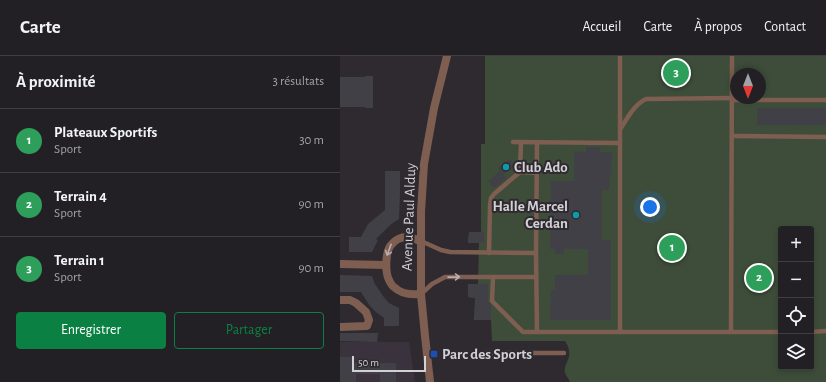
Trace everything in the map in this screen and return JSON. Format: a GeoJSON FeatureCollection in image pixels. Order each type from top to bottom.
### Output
{"type":"FeatureCollection","features":[{"type":"Feature","properties":{"kind":"street","name":"Avenue Paul Alduy"},"geometry":{"type":"LineString","coordinates":[[430,382],[424,336],[421,294],[421,212],[424,164],[434,108],[447,56]]}},
{"type":"Feature","properties":{"kind":"street"},"geometry":{"type":"LineString","coordinates":[[421,241],[407,236],[391,244],[387,254],[386,265],[388,279],[395,288],[408,294],[421,294]]}},
{"type":"Feature","properties":{"kind":"street"},"geometry":{"type":"LineString","coordinates":[[340,264],[386,265]]}},
{"type":"Feature","properties":{"kind":"street"},"geometry":{"type":"LineString","coordinates":[[340,300],[350,300],[356,302],[366,312],[369,320],[367,326],[340,327]]}},
{"type":"Feature","properties":{"kind":"lane"},"geometry":{"type":"LineString","coordinates":[[620,56],[620,332]]}},
{"type":"Feature","properties":{"kind":"lane"},"geometry":{"type":"LineString","coordinates":[[732,56],[732,68]]}},
{"type":"Feature","properties":{"kind":"lane"},"geometry":{"type":"LineString","coordinates":[[620,130],[639,102],[646,99],[730,99]]}},
{"type":"Feature","properties":{"kind":"lane"},"geometry":{"type":"LineString","coordinates":[[766,99],[826,100]]}},
{"type":"Feature","properties":{"kind":"lane"},"geometry":{"type":"LineString","coordinates":[[731,332],[732,104]]}},
{"type":"Feature","properties":{"kind":"lane"},"geometry":{"type":"LineString","coordinates":[[732,136],[826,136]]}},
{"type":"Feature","properties":{"kind":"lane"},"geometry":{"type":"LineString","coordinates":[[513,142],[620,143]]}},
{"type":"Feature","properties":{"kind":"lane"},"geometry":{"type":"LineString","coordinates":[[520,172],[521,142]]}},
{"type":"Feature","properties":{"kind":"lane"},"geometry":{"type":"LineString","coordinates":[[537,142],[537,332]]}},
{"type":"Feature","properties":{"kind":"lane"},"geometry":{"type":"LineString","coordinates":[[489,253],[491,198],[520,172],[537,173]]}},
{"type":"Feature","properties":{"kind":"lane"},"geometry":{"type":"LineString","coordinates":[[421,241],[441,250],[450,252],[536,253]]}},
{"type":"Feature","properties":{"kind":"lane"},"geometry":{"type":"LineString","coordinates":[[421,294],[432,284],[445,277],[536,277]]}},
{"type":"Feature","properties":{"kind":"lane"},"geometry":{"type":"LineString","coordinates":[[493,277],[492,301],[522,332],[778,332]]}},
{"type":"Feature","properties":{"kind":"lane"},"geometry":{"type":"LineString","coordinates":[[814,332],[826,331]]}},
{"type":"Feature","properties":{"kind":"lane"},"geometry":{"type":"LineString","coordinates":[[484,352],[564,353]]}},
{"type":"Feature","properties":{"kind":"shaded area"},"geometry":{"type":"Polygon","coordinates":[[[340,342],[409,342],[415,382],[340,382],[340,342]]]}},
{"type":"Feature","properties":{"kind":"green space"},"geometry":{"type":"Polygon","coordinates":[[[485,56],[826,56],[826,382],[570,382],[565,373],[565,367],[569,354],[565,341],[492,341],[491,320],[474,320],[475,298],[468,297],[468,284],[478,284],[479,243],[468,243],[469,232],[481,232],[481,144],[485,144],[485,56]]]}},
{"type":"Feature","properties":{"kind":"building"},"geometry":{"type":"Polygon","coordinates":[[[373,76],[373,108],[340,107],[340,77],[373,76]]]}},
{"type":"Feature","properties":{"kind":"building"},"geometry":{"type":"Polygon","coordinates":[[[757,108],[826,108],[826,125],[757,125],[757,108]]]}},
{"type":"Feature","properties":{"kind":"building","name":"Halle Marcel Cerdan"},"geometry":{"type":"Polygon","coordinates":[[[586,147],[600,147],[600,152],[612,152],[609,190],[602,190],[602,240],[611,240],[611,320],[550,320],[551,290],[555,290],[555,275],[588,275],[588,249],[563,249],[564,254],[555,254],[555,249],[550,249],[551,181],[574,181],[574,151],[586,152],[586,147]]]}},
{"type":"Feature","properties":{"kind":"building"},"geometry":{"type":"Polygon","coordinates":[[[510,159],[515,166],[503,175],[506,179],[494,188],[488,181],[500,171],[498,168],[510,159]]]}},
{"type":"Feature","properties":{"kind":"building"},"geometry":{"type":"Polygon","coordinates":[[[385,171],[400,171],[399,219],[390,225],[376,239],[378,240],[372,252],[349,252],[349,237],[361,237],[368,224],[385,210],[385,171]]]}},
{"type":"Feature","properties":{"kind":"building"},"geometry":{"type":"Polygon","coordinates":[[[469,232],[484,232],[484,243],[468,243],[469,232]]]}},
{"type":"Feature","properties":{"kind":"building"},"geometry":{"type":"Polygon","coordinates":[[[340,275],[372,276],[375,284],[383,296],[389,303],[399,308],[399,326],[384,326],[384,318],[370,306],[361,292],[340,292],[340,275]]]}},
{"type":"Feature","properties":{"kind":"building"},"geometry":{"type":"Polygon","coordinates":[[[468,284],[488,284],[488,301],[491,305],[491,320],[475,320],[475,298],[468,297],[468,284]]]}},
{"type":"Feature","properties":{"kind":"building"},"geometry":{"type":"Polygon","coordinates":[[[340,333],[378,333],[377,342],[340,341],[340,333]]]}},
{"type":"Feature","properties":{"kind":"building"},"geometry":{"type":"Polygon","coordinates":[[[340,357],[354,357],[354,363],[396,363],[396,382],[380,382],[380,374],[356,374],[356,382],[340,382],[340,357]]]}},
{"type":"Feature","properties":{"kind":"place","name":"Terrain 1"},"geometry":{"type":"Point","coordinates":[676,73]}},
{"type":"Feature","properties":{"kind":"place","name":"Club Ado"},"geometry":{"type":"Point","coordinates":[506,167]}},
{"type":"Feature","properties":{"kind":"place","name":"Halle Marcel Cerdan"},"geometry":{"type":"Point","coordinates":[576,215]}},
{"type":"Feature","properties":{"kind":"place","name":"Plateaux Sportifs"},"geometry":{"type":"Point","coordinates":[672,248]}},
{"type":"Feature","properties":{"kind":"place","name":"Terrain 4"},"geometry":{"type":"Point","coordinates":[759,278]}},
{"type":"Feature","properties":{"kind":"place","name":"Parc des Sports"},"geometry":{"type":"Point","coordinates":[434,354]}}]}
